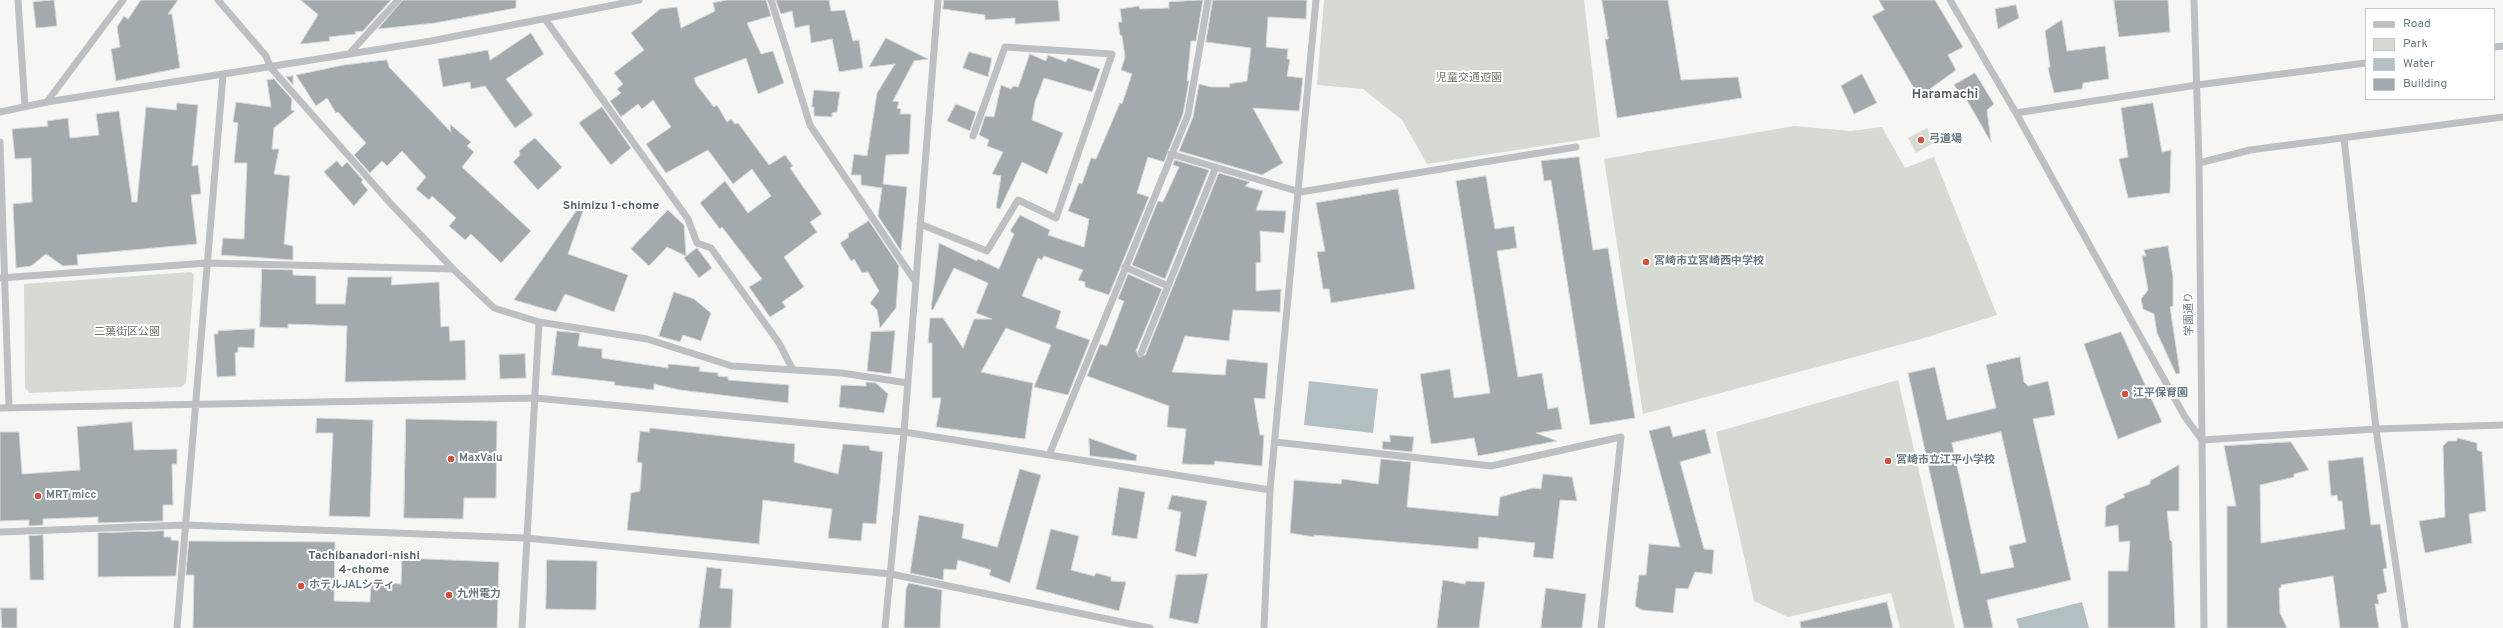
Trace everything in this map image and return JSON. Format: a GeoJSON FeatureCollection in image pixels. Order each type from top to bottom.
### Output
{"type":"FeatureCollection","features":[{"type":"Feature","properties":{"kind":"street"},"geometry":{"type":"LineString","coordinates":[[18,0],[25,107]]}},
{"type":"Feature","properties":{"kind":"street"},"geometry":{"type":"LineString","coordinates":[[47,102],[122,0]]}},
{"type":"Feature","properties":{"kind":"street"},"geometry":{"type":"LineString","coordinates":[[218,0],[266,56],[271,68],[391,204],[452,269],[494,308],[539,322],[647,339],[732,366],[842,373],[908,383]]}},
{"type":"Feature","properties":{"kind":"street"},"geometry":{"type":"LineString","coordinates":[[349,54],[398,0]]}},
{"type":"Feature","properties":{"kind":"street"},"geometry":{"type":"LineString","coordinates":[[0,112],[47,102],[271,68],[639,0]]}},
{"type":"Feature","properties":{"kind":"street"},"geometry":{"type":"LineString","coordinates":[[771,0],[810,125],[915,281]]}},
{"type":"Feature","properties":{"kind":"street"},"geometry":{"type":"LineString","coordinates":[[885,628],[904,432],[938,0]]}},
{"type":"Feature","properties":{"kind":"street"},"geometry":{"type":"LineString","coordinates":[[1049,455],[1124,267],[1188,115],[1208,0]]}},
{"type":"Feature","properties":{"kind":"street"},"geometry":{"type":"LineString","coordinates":[[1264,628],[1270,490],[1300,192],[1316,0]]}},
{"type":"Feature","properties":{"kind":"street"},"geometry":{"type":"LineString","coordinates":[[1951,0],[2016,113],[2185,417],[2202,440],[2376,429],[2503,425]]}},
{"type":"Feature","properties":{"kind":"street","name":"学園通り"},"geometry":{"type":"LineString","coordinates":[[2194,0],[2199,163],[2204,628]]}},
{"type":"Feature","properties":{"kind":"street"},"geometry":{"type":"LineString","coordinates":[[544,18],[688,219],[697,243],[711,248],[779,344],[793,370]]}},
{"type":"Feature","properties":{"kind":"street"},"geometry":{"type":"LineString","coordinates":[[920,224],[987,251],[1018,200],[1056,218],[1112,54],[1005,47],[973,136]]}},
{"type":"Feature","properties":{"kind":"street"},"geometry":{"type":"LineString","coordinates":[[2016,113],[2197,85],[2365,63]]}},
{"type":"Feature","properties":{"kind":"street"},"geometry":{"type":"LineString","coordinates":[[177,628],[223,75]]}},
{"type":"Feature","properties":{"kind":"street"},"geometry":{"type":"LineString","coordinates":[[2199,163],[2250,150],[2503,117]]}},
{"type":"Feature","properties":{"kind":"street"},"geometry":{"type":"LineString","coordinates":[[2344,138],[2376,429],[2405,628]]}},
{"type":"Feature","properties":{"kind":"street"},"geometry":{"type":"LineString","coordinates":[[0,142],[3,277],[9,408]]}},
{"type":"Feature","properties":{"kind":"street"},"geometry":{"type":"LineString","coordinates":[[1171,154],[1300,192],[1576,147]]}},
{"type":"Feature","properties":{"kind":"street"},"geometry":{"type":"LineString","coordinates":[[1141,353],[1216,167]]}},
{"type":"Feature","properties":{"kind":"street"},"geometry":{"type":"LineString","coordinates":[[3,277],[207,263],[452,269]]}},
{"type":"Feature","properties":{"kind":"street"},"geometry":{"type":"LineString","coordinates":[[1124,267],[1168,286]]}},
{"type":"Feature","properties":{"kind":"street"},"geometry":{"type":"LineString","coordinates":[[522,628],[539,322]]}},
{"type":"Feature","properties":{"kind":"street"},"geometry":{"type":"LineString","coordinates":[[0,408],[196,402],[535,398],[904,432],[1270,490]]}},
{"type":"Feature","properties":{"kind":"street"},"geometry":{"type":"LineString","coordinates":[[1275,442],[1491,466],[1621,436],[1601,628]]}},
{"type":"Feature","properties":{"kind":"street"},"geometry":{"type":"LineString","coordinates":[[0,532],[186,525],[526,538],[891,574],[1150,628]]}},
{"type":"Feature","properties":{"kind":"green space","name":"児童交通遊園"},"geometry":{"type":"Polygon","coordinates":[[[1324,0],[1584,0],[1600,137],[1427,164],[1402,120],[1363,89],[1317,85],[1324,0]]]}},
{"type":"Feature","properties":{"kind":"green space"},"geometry":{"type":"Polygon","coordinates":[[[1794,126],[1851,131],[1882,127],[1905,168],[1934,157],[1997,315],[1921,339],[1643,414],[1604,159],[1794,126]]]}},
{"type":"Feature","properties":{"kind":"green space","name":"弓道場"},"geometry":{"type":"Polygon","coordinates":[[[1927,128],[1935,142],[1916,153],[1908,138],[1927,128]]]}},
{"type":"Feature","properties":{"kind":"green space","name":"二葉街区公園"},"geometry":{"type":"Polygon","coordinates":[[[191,272],[194,275],[186,383],[181,387],[29,393],[25,388],[24,284],[191,272]]]}},
{"type":"Feature","properties":{"kind":"green space"},"geometry":{"type":"Polygon","coordinates":[[[1898,380],[1955,628],[1900,628],[1891,593],[1788,617],[1754,601],[1716,432],[1898,380]]]}},
{"type":"Feature","properties":{"kind":"water"},"geometry":{"type":"Polygon","coordinates":[[[1309,381],[1378,389],[1373,433],[1304,425],[1309,381]]]}},
{"type":"Feature","properties":{"kind":"water"},"geometry":{"type":"Polygon","coordinates":[[[2082,602],[2089,628],[2019,628],[2016,619],[2082,602]]]}},
{"type":"Feature","properties":{"kind":"building"},"geometry":{"type":"Polygon","coordinates":[[[54,0],[57,26],[36,28],[33,2],[54,0]]]}},
{"type":"Feature","properties":{"kind":"building"},"geometry":{"type":"Polygon","coordinates":[[[141,0],[178,0],[168,14],[172,14],[180,68],[116,81],[111,49],[120,47],[117,27],[124,16],[128,19],[141,0]]]}},
{"type":"Feature","properties":{"kind":"building"},"geometry":{"type":"Polygon","coordinates":[[[301,0],[391,0],[363,31],[355,32],[356,34],[329,37],[330,41],[300,44],[318,15],[301,0]]]}},
{"type":"Feature","properties":{"kind":"building"},"geometry":{"type":"Polygon","coordinates":[[[403,0],[516,0],[516,8],[435,23],[378,29],[403,0]]]}},
{"type":"Feature","properties":{"kind":"building"},"geometry":{"type":"Polygon","coordinates":[[[727,0],[766,0],[771,16],[747,23],[761,54],[773,51],[784,83],[758,94],[746,58],[694,78],[696,84],[714,107],[717,105],[727,122],[731,119],[735,124],[738,123],[769,165],[785,155],[793,166],[790,168],[822,214],[810,222],[817,232],[784,257],[804,287],[782,302],[786,307],[770,317],[749,287],[762,279],[722,227],[720,229],[700,203],[725,181],[748,213],[771,196],[752,169],[733,184],[708,150],[666,173],[646,144],[671,127],[653,100],[642,109],[638,104],[621,117],[610,101],[621,93],[617,89],[623,84],[614,73],[644,50],[631,33],[660,9],[677,7],[681,28],[715,11],[713,3],[727,0]]]}},
{"type":"Feature","properties":{"kind":"building"},"geometry":{"type":"Polygon","coordinates":[[[776,0],[829,0],[831,11],[845,10],[853,41],[859,40],[863,68],[839,72],[832,39],[811,43],[809,25],[795,28],[792,11],[781,14],[776,0]]]}},
{"type":"Feature","properties":{"kind":"building"},"geometry":{"type":"Polygon","coordinates":[[[944,0],[1058,0],[1060,21],[1015,24],[1015,18],[985,20],[985,15],[943,9],[944,0]]]}},
{"type":"Feature","properties":{"kind":"building"},"geometry":{"type":"Polygon","coordinates":[[[1203,0],[1196,41],[1191,41],[1187,81],[1189,81],[1183,114],[1164,162],[1148,157],[1137,193],[1149,197],[1109,295],[1085,287],[1085,282],[1078,280],[1083,270],[1044,256],[1042,260],[1038,258],[1022,296],[1061,311],[1056,328],[1090,340],[1068,395],[1034,387],[1051,345],[1006,328],[981,372],[1033,383],[1025,439],[936,427],[941,398],[932,398],[932,343],[928,343],[930,318],[943,318],[963,348],[974,319],[992,319],[976,313],[988,283],[954,268],[933,310],[931,309],[939,243],[977,261],[978,259],[999,269],[1014,234],[1010,231],[1020,215],[1050,230],[1048,235],[1084,247],[1089,219],[1068,211],[1079,183],[1082,184],[1091,158],[1096,159],[1120,103],[1122,104],[1132,74],[1121,70],[1125,57],[1118,22],[1122,22],[1120,9],[1139,6],[1140,9],[1169,8],[1169,2],[1203,0]]]}},
{"type":"Feature","properties":{"kind":"building"},"geometry":{"type":"Polygon","coordinates":[[[1213,0],[1307,0],[1306,19],[1268,17],[1266,47],[1288,49],[1287,59],[1290,59],[1287,76],[1303,78],[1299,111],[1253,108],[1283,163],[1262,175],[1179,151],[1193,117],[1199,84],[1211,87],[1230,87],[1229,84],[1247,81],[1251,48],[1206,42],[1213,0]]]}},
{"type":"Feature","properties":{"kind":"building"},"geometry":{"type":"Polygon","coordinates":[[[1602,0],[1668,0],[1681,80],[1738,77],[1742,98],[1617,118],[1605,39],[1608,39],[1602,0]]]}},
{"type":"Feature","properties":{"kind":"building"},"geometry":{"type":"Polygon","coordinates":[[[1879,0],[1935,0],[1963,47],[1948,55],[1956,70],[1919,97],[1872,16],[1884,10],[1879,0]]]}},
{"type":"Feature","properties":{"kind":"building"},"geometry":{"type":"Polygon","coordinates":[[[2114,0],[2168,0],[2170,32],[2119,37],[2114,0]]]}},
{"type":"Feature","properties":{"kind":"building"},"geometry":{"type":"Polygon","coordinates":[[[2016,5],[2019,18],[1998,29],[1995,9],[2016,5]]]}},
{"type":"Feature","properties":{"kind":"building"},"geometry":{"type":"Polygon","coordinates":[[[2062,20],[2067,51],[2105,46],[2109,79],[2083,83],[2082,89],[2054,93],[2048,68],[2050,67],[2045,31],[2062,20]]]}},
{"type":"Feature","properties":{"kind":"building"},"geometry":{"type":"Polygon","coordinates":[[[531,33],[544,54],[506,79],[533,115],[515,128],[485,86],[471,89],[470,82],[443,87],[438,59],[488,50],[490,60],[531,33]]]}},
{"type":"Feature","properties":{"kind":"building"},"geometry":{"type":"Polygon","coordinates":[[[886,38],[928,59],[914,61],[893,101],[899,102],[897,108],[901,109],[900,114],[911,114],[909,154],[886,155],[883,184],[907,187],[901,251],[878,216],[882,188],[861,185],[861,175],[851,175],[854,154],[867,156],[877,93],[895,64],[869,67],[886,38]]]}},
{"type":"Feature","properties":{"kind":"building"},"geometry":{"type":"Polygon","coordinates":[[[969,52],[992,58],[988,77],[963,68],[969,52]]]}},
{"type":"Feature","properties":{"kind":"building"},"geometry":{"type":"Polygon","coordinates":[[[1030,54],[1046,61],[1048,55],[1066,62],[1068,58],[1100,69],[1092,92],[1044,78],[1035,102],[1032,120],[1063,133],[1047,174],[1022,162],[1000,209],[996,208],[1001,176],[992,174],[1003,152],[987,146],[989,140],[979,135],[985,116],[994,117],[1001,85],[1011,89],[1013,86],[1018,87],[1030,54]]]}},
{"type":"Feature","properties":{"kind":"building"},"geometry":{"type":"Polygon","coordinates":[[[387,60],[389,67],[451,132],[450,124],[471,142],[467,146],[474,152],[462,167],[531,231],[501,263],[471,234],[465,240],[449,226],[456,218],[432,196],[429,200],[416,189],[426,177],[402,151],[387,166],[382,161],[370,173],[354,155],[366,143],[338,112],[336,113],[327,98],[316,106],[296,75],[344,65],[387,60]]]}},
{"type":"Feature","properties":{"kind":"building"},"geometry":{"type":"Polygon","coordinates":[[[1975,73],[1994,104],[1987,110],[1991,142],[1965,97],[1963,99],[1954,85],[1975,73]]]}},
{"type":"Feature","properties":{"kind":"building"},"geometry":{"type":"Polygon","coordinates":[[[1862,74],[1877,103],[1854,114],[1841,86],[1862,74]]]}},
{"type":"Feature","properties":{"kind":"building"},"geometry":{"type":"Polygon","coordinates":[[[293,76],[293,85],[286,77],[293,76]]]}},
{"type":"Feature","properties":{"kind":"building"},"geometry":{"type":"Polygon","coordinates":[[[274,79],[292,99],[291,110],[295,111],[274,128],[272,149],[279,149],[274,174],[290,176],[284,244],[293,246],[293,260],[221,255],[223,238],[244,239],[247,163],[234,163],[238,123],[233,122],[236,102],[271,107],[267,80],[274,79]]]}},
{"type":"Feature","properties":{"kind":"building"},"geometry":{"type":"Polygon","coordinates":[[[814,90],[840,92],[837,112],[832,113],[832,117],[814,116],[814,107],[812,107],[814,90]]]}},
{"type":"Feature","properties":{"kind":"building"},"geometry":{"type":"Polygon","coordinates":[[[177,103],[198,105],[192,166],[198,165],[201,194],[191,195],[197,244],[77,255],[78,265],[63,266],[46,254],[31,266],[16,268],[13,204],[32,202],[31,158],[15,159],[12,129],[48,126],[47,121],[68,118],[70,138],[99,135],[96,114],[119,111],[132,202],[137,202],[146,107],[176,110],[177,103]]]}},
{"type":"Feature","properties":{"kind":"building"},"geometry":{"type":"Polygon","coordinates":[[[2153,103],[2162,152],[2171,150],[2170,193],[2128,198],[2119,159],[2128,157],[2121,108],[2153,103]]]}},
{"type":"Feature","properties":{"kind":"building"},"geometry":{"type":"Polygon","coordinates":[[[956,104],[976,112],[970,131],[947,121],[956,104]]]}},
{"type":"Feature","properties":{"kind":"building"},"geometry":{"type":"Polygon","coordinates":[[[602,107],[631,148],[611,165],[579,123],[602,107]]]}},
{"type":"Feature","properties":{"kind":"building"},"geometry":{"type":"Polygon","coordinates":[[[535,138],[562,167],[538,190],[513,162],[520,155],[519,151],[535,138]]]}},
{"type":"Feature","properties":{"kind":"building"},"geometry":{"type":"Polygon","coordinates":[[[1579,157],[1593,250],[1608,248],[1635,418],[1590,425],[1551,180],[1544,181],[1541,161],[1579,157]]]}},
{"type":"Feature","properties":{"kind":"building"},"geometry":{"type":"Polygon","coordinates":[[[1175,160],[1209,170],[1165,279],[1132,265],[1158,201],[1163,202],[1179,167],[1173,165],[1175,160]]]}},
{"type":"Feature","properties":{"kind":"building"},"geometry":{"type":"Polygon","coordinates":[[[337,161],[342,167],[347,162],[363,180],[361,182],[368,190],[354,206],[324,172],[337,161]]]}},
{"type":"Feature","properties":{"kind":"building"},"geometry":{"type":"Polygon","coordinates":[[[1219,173],[1250,182],[1245,186],[1263,191],[1256,210],[1286,211],[1284,233],[1260,231],[1261,262],[1256,263],[1256,291],[1281,289],[1280,312],[1233,310],[1229,341],[1185,336],[1172,372],[1225,375],[1227,359],[1268,363],[1265,399],[1254,398],[1260,435],[1264,435],[1262,466],[1215,461],[1214,465],[1182,464],[1186,429],[1167,427],[1169,406],[1087,376],[1100,344],[1107,346],[1124,301],[1118,299],[1128,274],[1162,289],[1136,351],[1139,357],[1145,355],[1219,173]]]}},
{"type":"Feature","properties":{"kind":"building"},"geometry":{"type":"Polygon","coordinates":[[[1486,176],[1495,229],[1514,226],[1517,248],[1497,251],[1518,377],[1542,373],[1548,409],[1558,407],[1562,429],[1536,433],[1557,441],[1478,456],[1474,438],[1431,444],[1420,374],[1450,369],[1454,398],[1490,393],[1456,181],[1486,176]]]}},
{"type":"Feature","properties":{"kind":"building"},"geometry":{"type":"Polygon","coordinates":[[[1398,189],[1415,289],[1331,303],[1329,289],[1323,289],[1317,252],[1325,251],[1316,203],[1398,189]]]}},
{"type":"Feature","properties":{"kind":"building"},"geometry":{"type":"Polygon","coordinates":[[[580,206],[584,208],[568,254],[628,275],[614,312],[565,294],[556,312],[514,300],[580,206]]]}},
{"type":"Feature","properties":{"kind":"building"},"geometry":{"type":"Polygon","coordinates":[[[668,210],[684,225],[686,256],[667,247],[649,266],[631,249],[668,210]]]}},
{"type":"Feature","properties":{"kind":"building"},"geometry":{"type":"Polygon","coordinates":[[[869,221],[899,266],[896,308],[880,328],[877,310],[870,303],[879,291],[868,272],[862,273],[854,259],[851,261],[840,243],[849,237],[848,234],[869,221]]]}},
{"type":"Feature","properties":{"kind":"building"},"geometry":{"type":"Polygon","coordinates":[[[2168,246],[2173,277],[2173,306],[2170,307],[2180,373],[2176,374],[2157,333],[2154,314],[2143,309],[2141,299],[2148,290],[2142,256],[2146,256],[2144,250],[2168,246]]]}},
{"type":"Feature","properties":{"kind":"building"},"geometry":{"type":"Polygon","coordinates":[[[697,248],[712,268],[699,278],[684,258],[697,248]]]}},
{"type":"Feature","properties":{"kind":"building"},"geometry":{"type":"Polygon","coordinates":[[[262,269],[293,270],[293,275],[316,276],[316,304],[345,304],[348,277],[392,277],[391,285],[439,282],[441,327],[449,326],[450,341],[465,340],[466,380],[345,382],[347,326],[288,324],[288,328],[260,327],[262,269]]]}},
{"type":"Feature","properties":{"kind":"building"},"geometry":{"type":"Polygon","coordinates":[[[674,292],[694,299],[711,313],[701,341],[683,335],[680,342],[659,336],[674,292]]]}},
{"type":"Feature","properties":{"kind":"building"},"geometry":{"type":"Polygon","coordinates":[[[255,329],[254,348],[238,347],[238,352],[235,353],[236,376],[217,377],[214,334],[218,334],[218,331],[255,329]]]}},
{"type":"Feature","properties":{"kind":"building"},"geometry":{"type":"Polygon","coordinates":[[[557,331],[580,333],[578,346],[602,349],[602,358],[668,368],[668,364],[700,367],[699,371],[718,373],[718,376],[728,377],[728,380],[789,385],[788,403],[680,390],[654,384],[654,390],[614,385],[615,382],[552,375],[557,331]]]}},
{"type":"Feature","properties":{"kind":"building"},"geometry":{"type":"Polygon","coordinates":[[[895,331],[891,374],[867,371],[871,332],[895,331]]]}},
{"type":"Feature","properties":{"kind":"building"},"geometry":{"type":"Polygon","coordinates":[[[2121,332],[2162,422],[2118,439],[2084,344],[2121,332]]]}},
{"type":"Feature","properties":{"kind":"building"},"geometry":{"type":"Polygon","coordinates":[[[525,354],[526,378],[500,379],[499,355],[525,354]]]}},
{"type":"Feature","properties":{"kind":"building"},"geometry":{"type":"Polygon","coordinates":[[[2020,357],[2024,382],[2028,386],[2048,381],[2055,415],[2033,419],[2071,580],[1987,600],[1993,628],[1964,628],[1908,373],[1935,367],[1947,420],[1996,408],[1986,365],[2020,357]],[[2001,432],[1952,443],[1981,574],[2014,567],[2009,546],[2026,542],[2001,432]]]}},
{"type":"Feature","properties":{"kind":"building"},"geometry":{"type":"Polygon","coordinates":[[[866,382],[876,383],[888,394],[884,413],[839,407],[841,385],[866,386],[866,382]]]}},
{"type":"Feature","properties":{"kind":"building"},"geometry":{"type":"Polygon","coordinates":[[[317,418],[373,420],[370,517],[329,516],[333,433],[316,433],[317,418]]]}},
{"type":"Feature","properties":{"kind":"building","name":"MaxValu"},"geometry":{"type":"Polygon","coordinates":[[[406,419],[497,421],[496,498],[464,498],[463,519],[404,518],[406,419]]]}},
{"type":"Feature","properties":{"kind":"building"},"geometry":{"type":"Polygon","coordinates":[[[132,422],[134,450],[177,449],[177,464],[172,464],[173,505],[163,505],[163,521],[98,523],[98,517],[43,519],[43,525],[29,526],[29,520],[0,521],[0,432],[19,432],[22,474],[80,470],[77,427],[132,422]]]}},
{"type":"Feature","properties":{"kind":"building"},"geometry":{"type":"Polygon","coordinates":[[[1670,426],[1673,437],[1705,429],[1711,453],[1680,462],[1704,549],[1714,550],[1712,574],[1695,572],[1688,589],[1676,588],[1673,613],[1642,610],[1635,606],[1639,575],[1646,575],[1649,544],[1680,547],[1649,431],[1670,426]]]}},
{"type":"Feature","properties":{"kind":"building"},"geometry":{"type":"Polygon","coordinates":[[[650,428],[795,444],[794,462],[838,474],[843,444],[869,446],[870,450],[883,452],[876,524],[863,523],[861,541],[828,538],[832,509],[763,500],[759,544],[627,530],[631,493],[640,491],[642,463],[637,462],[640,431],[649,432],[650,428]]]}},
{"type":"Feature","properties":{"kind":"building"},"geometry":{"type":"Polygon","coordinates":[[[1390,435],[1414,437],[1412,452],[1382,449],[1383,441],[1390,442],[1390,435]]]}},
{"type":"Feature","properties":{"kind":"building"},"geometry":{"type":"Polygon","coordinates":[[[1089,438],[1137,455],[1136,461],[1090,456],[1089,438]]]}},
{"type":"Feature","properties":{"kind":"building"},"geometry":{"type":"Polygon","coordinates":[[[2458,438],[2477,443],[2477,450],[2482,452],[2486,511],[2469,514],[2472,543],[2425,553],[2419,521],[2445,517],[2443,446],[2448,441],[2456,441],[2458,438]]]}},
{"type":"Feature","properties":{"kind":"building"},"geometry":{"type":"Polygon","coordinates":[[[2291,442],[2309,470],[2294,474],[2294,477],[2260,485],[2261,543],[2345,529],[2342,501],[2338,501],[2337,495],[2331,496],[2328,461],[2363,457],[2371,525],[2380,524],[2387,568],[2383,569],[2387,592],[2377,595],[2379,604],[2375,604],[2379,628],[2340,628],[2333,576],[2281,585],[2281,588],[2279,588],[2280,613],[2287,628],[2227,628],[2227,506],[2236,506],[2224,446],[2291,442]]]}},
{"type":"Feature","properties":{"kind":"building"},"geometry":{"type":"Polygon","coordinates":[[[1381,459],[1411,462],[1407,507],[1498,516],[1500,497],[1533,488],[1541,489],[1543,474],[1572,477],[1577,501],[1560,500],[1553,559],[1533,557],[1535,543],[1479,537],[1478,549],[1314,535],[1314,537],[1290,533],[1294,480],[1341,484],[1342,479],[1378,484],[1381,459]]]}},
{"type":"Feature","properties":{"kind":"building"},"geometry":{"type":"Polygon","coordinates":[[[2179,465],[2179,511],[2167,511],[2170,540],[2172,542],[2175,628],[2108,628],[2108,571],[2128,571],[2130,541],[2119,542],[2118,525],[2105,527],[2106,506],[2125,497],[2123,494],[2150,484],[2150,481],[2179,465]]]}},
{"type":"Feature","properties":{"kind":"building"},"geometry":{"type":"Polygon","coordinates":[[[1020,469],[1041,475],[1010,583],[989,575],[991,570],[958,560],[956,570],[944,569],[943,580],[910,573],[919,515],[964,524],[962,538],[997,547],[1020,469]]]}},
{"type":"Feature","properties":{"kind":"building"},"geometry":{"type":"Polygon","coordinates":[[[1119,487],[1145,492],[1137,539],[1112,535],[1119,487]]]}},
{"type":"Feature","properties":{"kind":"building"},"geometry":{"type":"Polygon","coordinates":[[[1172,495],[1207,501],[1196,557],[1175,551],[1181,512],[1168,509],[1172,495]]]}},
{"type":"Feature","properties":{"kind":"building"},"geometry":{"type":"Polygon","coordinates":[[[1051,529],[1079,536],[1071,570],[1094,576],[1096,573],[1111,577],[1111,581],[1126,582],[1119,611],[1036,589],[1051,529]]]}},
{"type":"Feature","properties":{"kind":"building"},"geometry":{"type":"Polygon","coordinates":[[[164,531],[164,537],[171,537],[171,540],[179,541],[176,576],[98,577],[98,533],[164,531]]]}},
{"type":"Feature","properties":{"kind":"building"},"geometry":{"type":"Polygon","coordinates":[[[43,535],[44,580],[30,580],[29,536],[43,535]]]}},
{"type":"Feature","properties":{"kind":"building"},"geometry":{"type":"Polygon","coordinates":[[[189,541],[335,542],[334,601],[370,602],[371,582],[401,584],[402,558],[499,562],[497,628],[193,628],[194,575],[186,575],[189,541]]]}},
{"type":"Feature","properties":{"kind":"building"},"geometry":{"type":"Polygon","coordinates":[[[547,560],[597,561],[596,610],[546,609],[547,560]]]}},
{"type":"Feature","properties":{"kind":"building"},"geometry":{"type":"Polygon","coordinates":[[[707,567],[722,569],[720,588],[733,589],[731,628],[699,628],[707,567]]]}},
{"type":"Feature","properties":{"kind":"building"},"geometry":{"type":"Polygon","coordinates":[[[1208,574],[1198,624],[1169,618],[1176,575],[1208,574]]]}},
{"type":"Feature","properties":{"kind":"building"},"geometry":{"type":"Polygon","coordinates":[[[1443,580],[1465,584],[1466,581],[1485,582],[1479,628],[1437,628],[1443,580]]]}},
{"type":"Feature","properties":{"kind":"building"},"geometry":{"type":"Polygon","coordinates":[[[909,583],[942,590],[940,628],[904,628],[906,589],[909,583]]]}},
{"type":"Feature","properties":{"kind":"building"},"geometry":{"type":"Polygon","coordinates":[[[1546,588],[1586,594],[1582,628],[1541,628],[1546,588]]]}},
{"type":"Feature","properties":{"kind":"building"},"geometry":{"type":"Polygon","coordinates":[[[1887,602],[1893,628],[1801,628],[1800,622],[1887,602]]]}},
{"type":"Feature","properties":{"kind":"building"},"geometry":{"type":"Polygon","coordinates":[[[1,608],[17,608],[17,628],[2,628],[1,608]]]}},
{"type":"Feature","properties":{"kind":"place","name":"弓道場"},"geometry":{"type":"Point","coordinates":[1921,140]}},
{"type":"Feature","properties":{"kind":"place","name":"宮崎市立宮崎西中学校"},"geometry":{"type":"Point","coordinates":[1646,262]}},
{"type":"Feature","properties":{"kind":"place","name":"江平保育園"},"geometry":{"type":"Point","coordinates":[2125,394]}},
{"type":"Feature","properties":{"kind":"place","name":"MaxValu"},"geometry":{"type":"Point","coordinates":[451,459]}},
{"type":"Feature","properties":{"kind":"place","name":"宮崎市立江平小学校"},"geometry":{"type":"Point","coordinates":[1888,461]}},
{"type":"Feature","properties":{"kind":"place","name":"MRT micc"},"geometry":{"type":"Point","coordinates":[38,496]}},
{"type":"Feature","properties":{"kind":"place","name":"ホテルJALシティ"},"geometry":{"type":"Point","coordinates":[301,586]}},
{"type":"Feature","properties":{"kind":"place","name":"九州電力"},"geometry":{"type":"Point","coordinates":[449,595]}},
{"type":"Feature","properties":{"kind":"district","name":"Haramachi"},"geometry":{"type":"Point","coordinates":[1945,95]}},
{"type":"Feature","properties":{"kind":"district","name":"Shimizu 1-chome"},"geometry":{"type":"Point","coordinates":[611,207]}},
{"type":"Feature","properties":{"kind":"district","name":"Tachibanadori-nishi 4-chome"},"geometry":{"type":"Point","coordinates":[364,564]}}]}
